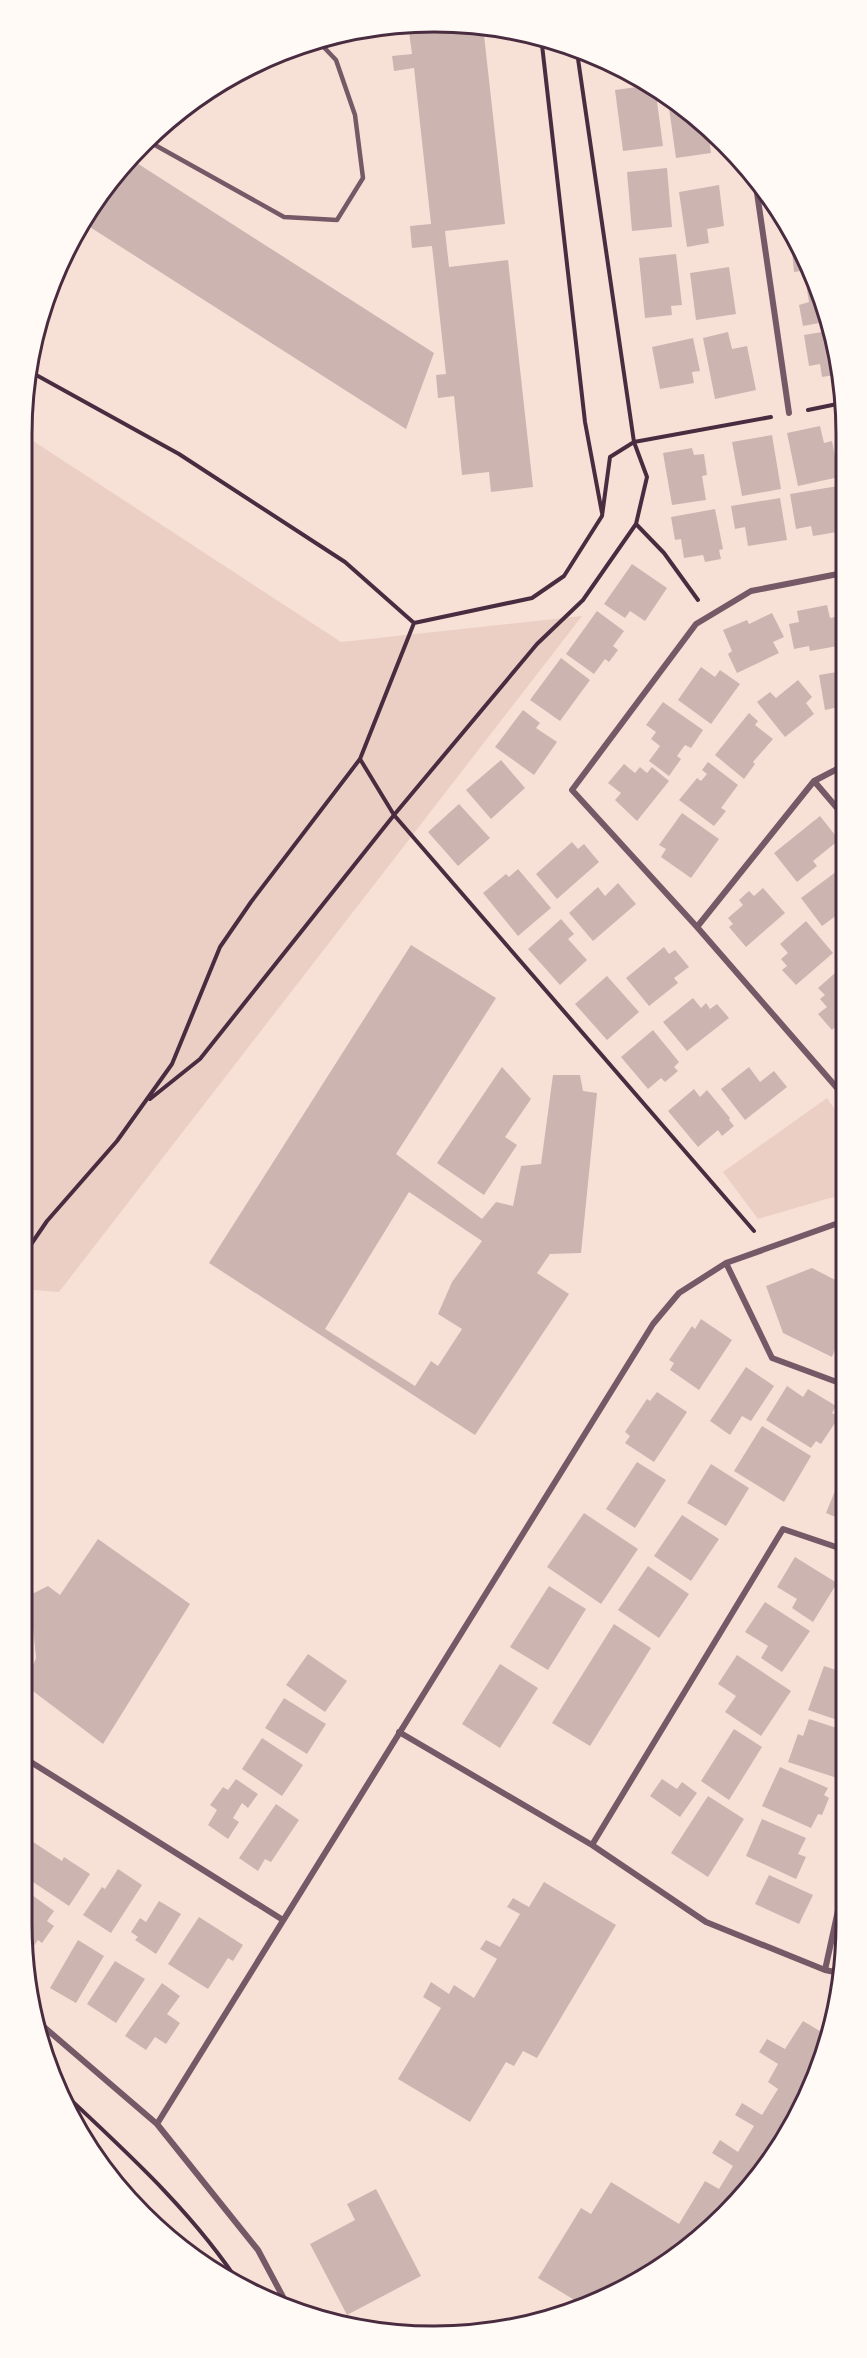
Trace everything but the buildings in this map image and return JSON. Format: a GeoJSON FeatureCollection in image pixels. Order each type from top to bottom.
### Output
{"type":"FeatureCollection","features":[{"type":"Feature","properties":{"kind":"street"},"geometry":{"type":"LineString","coordinates":[[758,196],[789,413]]}},
{"type":"Feature","properties":{"kind":"street"},"geometry":{"type":"LineString","coordinates":[[836,574],[751,591],[696,624],[572,790],[697,927],[836,1087]]}},
{"type":"Feature","properties":{"kind":"street"},"geometry":{"type":"LineString","coordinates":[[697,927],[814,781],[836,770]]}},
{"type":"Feature","properties":{"kind":"street"},"geometry":{"type":"LineString","coordinates":[[814,781],[836,807]]}},
{"type":"Feature","properties":{"kind":"street"},"geometry":{"type":"LineString","coordinates":[[157,2124],[653,1324],[679,1293],[726,1263],[836,1224]]}},
{"type":"Feature","properties":{"kind":"street"},"geometry":{"type":"LineString","coordinates":[[726,1263],[772,1358],[836,1382]]}},
{"type":"Feature","properties":{"kind":"street"},"geometry":{"type":"LineString","coordinates":[[592,1845],[783,1529],[836,1547]]}},
{"type":"Feature","properties":{"kind":"street"},"geometry":{"type":"LineString","coordinates":[[399,1732],[592,1845],[706,1922],[833,1972]]}},
{"type":"Feature","properties":{"kind":"street"},"geometry":{"type":"LineString","coordinates":[[32,1763],[283,1920]]}},
{"type":"Feature","properties":{"kind":"street"},"geometry":{"type":"LineString","coordinates":[[825,1970],[836,1920]]}},
{"type":"Feature","properties":{"kind":"street"},"geometry":{"type":"LineString","coordinates":[[45,2028],[157,2124],[258,2250],[283,2297]]}},
{"type":"Feature","properties":{"kind":"lane"},"geometry":{"type":"LineString","coordinates":[[154,144],[284,217],[337,220],[363,178],[355,115],[336,60],[323,47]]}},
{"type":"Feature","properties":{"kind":"path"},"geometry":{"type":"LineString","coordinates":[[542,46],[570,272],[585,422],[602,516]]}},
{"type":"Feature","properties":{"kind":"path"},"geometry":{"type":"LineString","coordinates":[[145,1103],[200,1059],[394,815],[537,644],[583,600],[636,524],[647,477],[634,442],[578,59]]}},
{"type":"Feature","properties":{"kind":"path"},"geometry":{"type":"LineString","coordinates":[[36,375],[179,454],[345,562],[414,623]]}},
{"type":"Feature","properties":{"kind":"path"},"geometry":{"type":"LineString","coordinates":[[414,623],[532,598],[564,576],[602,516],[610,457],[634,442],[835,405]]}},
{"type":"Feature","properties":{"kind":"path"},"geometry":{"type":"LineString","coordinates":[[636,524],[664,553],[709,616]]}},
{"type":"Feature","properties":{"kind":"path"},"geometry":{"type":"LineString","coordinates":[[32,1243],[47,1221],[117,1141],[172,1064],[220,947],[251,902],[360,759],[414,623]]}},
{"type":"Feature","properties":{"kind":"path"},"geometry":{"type":"LineString","coordinates":[[360,759],[394,815],[768,1248]]}},
{"type":"Feature","properties":{"kind":"path"},"geometry":{"type":"LineString","coordinates":[[73,2103],[178,2203],[233,2274]]}},
{"type":"Feature","properties":{"kind":"shaded area"},"geometry":{"type":"Polygon","coordinates":[[[32,440],[341,642],[582,616],[59,1292],[32,1290],[32,440]]]}},
{"type":"Feature","properties":{"kind":"shaded area"},"geometry":{"type":"Polygon","coordinates":[[[827,1098],[836,1111],[836,1197],[758,1219],[723,1172],[827,1098]]]}}]}
